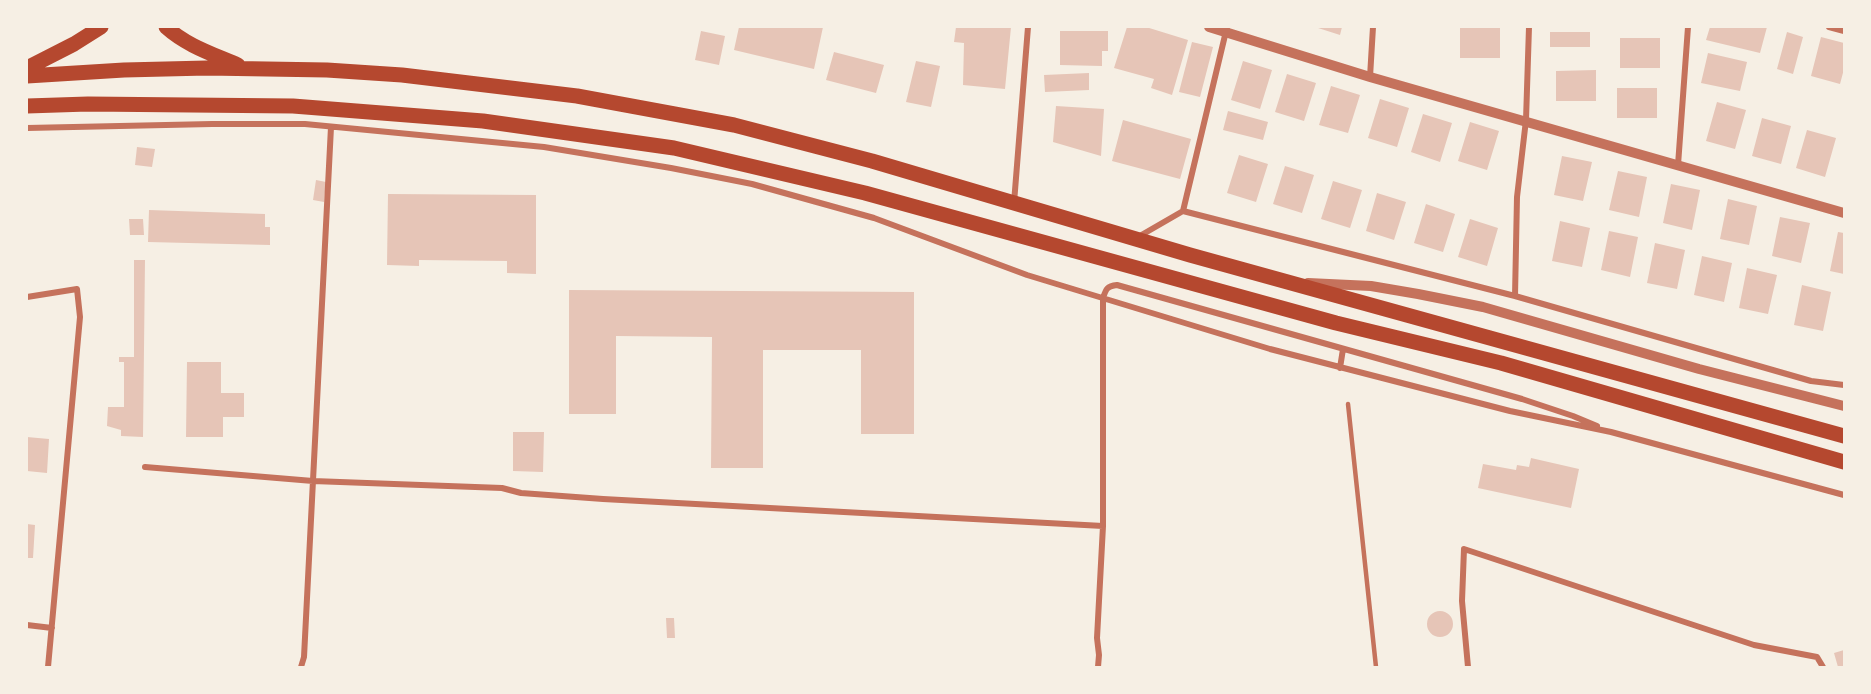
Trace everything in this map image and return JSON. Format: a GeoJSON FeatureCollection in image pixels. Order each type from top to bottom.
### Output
{"type":"FeatureCollection","features":[{"type":"Feature","properties":{"kind":"highway"},"geometry":{"type":"LineString","coordinates":[[27,68],[101,27]]}},
{"type":"Feature","properties":{"kind":"highway"},"geometry":{"type":"LineString","coordinates":[[166,27],[194,46],[247,69]]}},
{"type":"Feature","properties":{"kind":"highway"},"geometry":{"type":"LineString","coordinates":[[27,76],[124,70],[247,69],[327,70],[402,75],[576,96],[734,125],[872,161],[1285,282],[1844,436]]}},
{"type":"Feature","properties":{"kind":"highway"},"geometry":{"type":"LineString","coordinates":[[27,106],[88,104],[293,106],[483,121],[674,148],[865,192],[1336,322],[1502,363],[1844,462]]}},
{"type":"Feature","properties":{"kind":"street"},"geometry":{"type":"LineString","coordinates":[[1014,203],[1028,27]]}},
{"type":"Feature","properties":{"kind":"street"},"geometry":{"type":"LineString","coordinates":[[1209,27],[1226,30],[1370,76],[1844,213]]}},
{"type":"Feature","properties":{"kind":"street"},"geometry":{"type":"LineString","coordinates":[[1370,76],[1373,27]]}},
{"type":"Feature","properties":{"kind":"street"},"geometry":{"type":"LineString","coordinates":[[1515,296],[1517,197],[1526,120],[1529,27]]}},
{"type":"Feature","properties":{"kind":"street"},"geometry":{"type":"LineString","coordinates":[[1678,165],[1688,27]]}},
{"type":"Feature","properties":{"kind":"street"},"geometry":{"type":"LineString","coordinates":[[1829,27],[1844,31]]}},
{"type":"Feature","properties":{"kind":"street"},"geometry":{"type":"LineString","coordinates":[[1183,211],[1226,30]]}},
{"type":"Feature","properties":{"kind":"street"},"geometry":{"type":"LineString","coordinates":[[27,128],[257,123],[331,127],[544,147],[752,184],[874,218],[1027,275],[1270,349],[1510,411],[1611,432],[1844,495]]}},
{"type":"Feature","properties":{"kind":"street"},"geometry":{"type":"LineString","coordinates":[[301,667],[304,657],[331,127]]}},
{"type":"Feature","properties":{"kind":"street"},"geometry":{"type":"LineString","coordinates":[[1135,238],[1183,211],[1515,296],[1811,381],[1844,385]]}},
{"type":"Feature","properties":{"kind":"street"},"geometry":{"type":"LineString","coordinates":[[1285,282],[1371,286],[1483,307],[1699,369],[1844,406]]}},
{"type":"Feature","properties":{"kind":"street"},"geometry":{"type":"LineString","coordinates":[[1098,667],[1097,638],[1103,526],[1103,298],[1110,286],[1117,285],[1542,405],[1611,432]]}},
{"type":"Feature","properties":{"kind":"street"},"geometry":{"type":"LineString","coordinates":[[27,297],[77,289],[80,317],[48,667]]}},
{"type":"Feature","properties":{"kind":"street"},"geometry":{"type":"LineString","coordinates":[[1340,368],[1343,349]]}},
{"type":"Feature","properties":{"kind":"street"},"geometry":{"type":"LineString","coordinates":[[145,467],[312,481],[502,488],[521,493],[615,500],[1103,526]]}},
{"type":"Feature","properties":{"kind":"street"},"geometry":{"type":"LineString","coordinates":[[1468,667],[1462,601],[1464,549],[1754,645],[1817,657],[1823,667]]}},
{"type":"Feature","properties":{"kind":"street"},"geometry":{"type":"LineString","coordinates":[[27,625],[52,628]]}},
{"type":"Feature","properties":{"kind":"lane"},"geometry":{"type":"LineString","coordinates":[[1348,404],[1376,667]]}},
{"type":"Feature","properties":{"kind":"building"},"geometry":{"type":"Polygon","coordinates":[[[739,27],[823,27],[814,69],[734,50],[739,27]]]}},
{"type":"Feature","properties":{"kind":"building"},"geometry":{"type":"Polygon","coordinates":[[[956,27],[1011,27],[1005,89],[963,85],[964,43],[954,42],[956,27]]]}},
{"type":"Feature","properties":{"kind":"building"},"geometry":{"type":"Polygon","coordinates":[[[1127,27],[1146,27],[1188,40],[1172,95],[1151,88],[1154,79],[1114,68],[1127,27]]]}},
{"type":"Feature","properties":{"kind":"building"},"geometry":{"type":"Polygon","coordinates":[[[1315,27],[1342,27],[1340,35],[1315,27]]]}},
{"type":"Feature","properties":{"kind":"building"},"geometry":{"type":"Polygon","coordinates":[[[1710,27],[1767,27],[1760,53],[1706,40],[1710,27]]]}},
{"type":"Feature","properties":{"kind":"building"},"geometry":{"type":"Polygon","coordinates":[[[1460,28],[1500,28],[1500,58],[1460,58],[1460,28]]]}},
{"type":"Feature","properties":{"kind":"building"},"geometry":{"type":"Polygon","coordinates":[[[701,31],[725,36],[719,65],[695,60],[701,31]]]}},
{"type":"Feature","properties":{"kind":"building"},"geometry":{"type":"Polygon","coordinates":[[[1060,31],[1108,31],[1108,51],[1102,51],[1102,66],[1060,65],[1060,31]]]}},
{"type":"Feature","properties":{"kind":"building"},"geometry":{"type":"Polygon","coordinates":[[[1550,32],[1590,32],[1590,47],[1550,47],[1550,32]]]}},
{"type":"Feature","properties":{"kind":"building"},"geometry":{"type":"Polygon","coordinates":[[[1787,32],[1803,37],[1793,74],[1777,69],[1787,32]]]}},
{"type":"Feature","properties":{"kind":"building"},"geometry":{"type":"Polygon","coordinates":[[[1821,37],[1844,43],[1844,69],[1840,84],[1811,76],[1821,37]]]}},
{"type":"Feature","properties":{"kind":"building"},"geometry":{"type":"Polygon","coordinates":[[[1620,38],[1660,38],[1660,68],[1620,68],[1620,38]]]}},
{"type":"Feature","properties":{"kind":"building"},"geometry":{"type":"Polygon","coordinates":[[[1192,42],[1213,47],[1200,97],[1179,92],[1192,42]]]}},
{"type":"Feature","properties":{"kind":"building"},"geometry":{"type":"Polygon","coordinates":[[[834,52],[884,65],[876,93],[826,80],[834,52]]]}},
{"type":"Feature","properties":{"kind":"building"},"geometry":{"type":"Polygon","coordinates":[[[1708,53],[1747,62],[1740,91],[1701,83],[1708,53]]]}},
{"type":"Feature","properties":{"kind":"building"},"geometry":{"type":"Polygon","coordinates":[[[916,61],[940,66],[931,107],[906,102],[916,61]]]}},
{"type":"Feature","properties":{"kind":"building"},"geometry":{"type":"Polygon","coordinates":[[[1243,61],[1272,70],[1260,109],[1231,100],[1243,61]]]}},
{"type":"Feature","properties":{"kind":"building"},"geometry":{"type":"Polygon","coordinates":[[[1596,70],[1596,101],[1556,101],[1556,71],[1596,70]]]}},
{"type":"Feature","properties":{"kind":"building"},"geometry":{"type":"Polygon","coordinates":[[[1089,73],[1089,90],[1045,92],[1044,75],[1089,73]]]}},
{"type":"Feature","properties":{"kind":"building"},"geometry":{"type":"Polygon","coordinates":[[[1287,74],[1316,83],[1304,121],[1275,112],[1287,74]]]}},
{"type":"Feature","properties":{"kind":"building"},"geometry":{"type":"Polygon","coordinates":[[[1331,86],[1360,95],[1348,133],[1319,125],[1331,86]]]}},
{"type":"Feature","properties":{"kind":"building"},"geometry":{"type":"Polygon","coordinates":[[[1617,88],[1657,88],[1657,118],[1617,118],[1617,88]]]}},
{"type":"Feature","properties":{"kind":"building"},"geometry":{"type":"Polygon","coordinates":[[[1380,99],[1409,108],[1397,147],[1368,138],[1380,99]]]}},
{"type":"Feature","properties":{"kind":"building"},"geometry":{"type":"Polygon","coordinates":[[[1717,102],[1746,110],[1735,149],[1706,141],[1717,102]]]}},
{"type":"Feature","properties":{"kind":"building"},"geometry":{"type":"Polygon","coordinates":[[[1056,106],[1104,109],[1101,156],[1053,142],[1056,106]]]}},
{"type":"Feature","properties":{"kind":"building"},"geometry":{"type":"Polygon","coordinates":[[[1228,111],[1268,122],[1263,140],[1223,130],[1228,111]]]}},
{"type":"Feature","properties":{"kind":"building"},"geometry":{"type":"Polygon","coordinates":[[[1423,114],[1452,123],[1440,162],[1411,152],[1423,114]]]}},
{"type":"Feature","properties":{"kind":"building"},"geometry":{"type":"Polygon","coordinates":[[[1762,118],[1791,126],[1781,164],[1752,156],[1762,118]]]}},
{"type":"Feature","properties":{"kind":"building"},"geometry":{"type":"Polygon","coordinates":[[[1123,120],[1191,139],[1180,179],[1112,161],[1123,120]]]}},
{"type":"Feature","properties":{"kind":"building"},"geometry":{"type":"Polygon","coordinates":[[[1470,122],[1499,131],[1487,170],[1458,161],[1470,122]]]}},
{"type":"Feature","properties":{"kind":"building"},"geometry":{"type":"Polygon","coordinates":[[[1807,130],[1836,138],[1825,177],[1796,168],[1807,130]]]}},
{"type":"Feature","properties":{"kind":"building"},"geometry":{"type":"Polygon","coordinates":[[[137,147],[155,149],[152,167],[135,165],[137,147]]]}},
{"type":"Feature","properties":{"kind":"building"},"geometry":{"type":"Polygon","coordinates":[[[1239,155],[1268,164],[1256,202],[1227,193],[1239,155]]]}},
{"type":"Feature","properties":{"kind":"building"},"geometry":{"type":"Polygon","coordinates":[[[1562,156],[1592,162],[1583,201],[1554,195],[1562,156]]]}},
{"type":"Feature","properties":{"kind":"building"},"geometry":{"type":"Polygon","coordinates":[[[1285,166],[1314,175],[1302,213],[1273,204],[1285,166]]]}},
{"type":"Feature","properties":{"kind":"building"},"geometry":{"type":"Polygon","coordinates":[[[1618,171],[1647,177],[1639,217],[1609,210],[1618,171]]]}},
{"type":"Feature","properties":{"kind":"building"},"geometry":{"type":"Polygon","coordinates":[[[316,180],[326,182],[324,202],[313,200],[316,180]]]}},
{"type":"Feature","properties":{"kind":"building"},"geometry":{"type":"Polygon","coordinates":[[[1333,181],[1362,190],[1350,228],[1321,219],[1333,181]]]}},
{"type":"Feature","properties":{"kind":"building"},"geometry":{"type":"Polygon","coordinates":[[[1671,184],[1700,190],[1692,230],[1663,223],[1671,184]]]}},
{"type":"Feature","properties":{"kind":"building"},"geometry":{"type":"Polygon","coordinates":[[[1377,193],[1406,202],[1394,240],[1366,231],[1377,193]]]}},
{"type":"Feature","properties":{"kind":"building"},"geometry":{"type":"Polygon","coordinates":[[[388,194],[536,195],[536,274],[507,273],[507,261],[419,260],[419,266],[387,265],[388,194]]]}},
{"type":"Feature","properties":{"kind":"building"},"geometry":{"type":"Polygon","coordinates":[[[1728,199],[1757,206],[1749,245],[1720,239],[1728,199]]]}},
{"type":"Feature","properties":{"kind":"building"},"geometry":{"type":"Polygon","coordinates":[[[1426,204],[1455,214],[1443,252],[1414,243],[1426,204]]]}},
{"type":"Feature","properties":{"kind":"building"},"geometry":{"type":"Polygon","coordinates":[[[149,210],[265,214],[265,227],[270,227],[270,245],[148,242],[149,210]]]}},
{"type":"Feature","properties":{"kind":"building"},"geometry":{"type":"Polygon","coordinates":[[[1780,217],[1810,223],[1801,263],[1772,256],[1780,217]]]}},
{"type":"Feature","properties":{"kind":"building"},"geometry":{"type":"Polygon","coordinates":[[[129,219],[143,219],[144,235],[130,235],[129,219]]]}},
{"type":"Feature","properties":{"kind":"building"},"geometry":{"type":"Polygon","coordinates":[[[1470,219],[1498,228],[1487,266],[1458,257],[1470,219]]]}},
{"type":"Feature","properties":{"kind":"building"},"geometry":{"type":"Polygon","coordinates":[[[1560,221],[1590,228],[1582,267],[1552,261],[1560,221]]]}},
{"type":"Feature","properties":{"kind":"building"},"geometry":{"type":"Polygon","coordinates":[[[1609,231],[1638,237],[1630,277],[1601,270],[1609,231]]]}},
{"type":"Feature","properties":{"kind":"building"},"geometry":{"type":"Polygon","coordinates":[[[1838,232],[1844,233],[1844,274],[1830,271],[1838,232]]]}},
{"type":"Feature","properties":{"kind":"building"},"geometry":{"type":"Polygon","coordinates":[[[1655,243],[1685,250],[1677,289],[1647,283],[1655,243]]]}},
{"type":"Feature","properties":{"kind":"building"},"geometry":{"type":"Polygon","coordinates":[[[1702,256],[1732,263],[1724,302],[1694,295],[1702,256]]]}},
{"type":"Feature","properties":{"kind":"building"},"geometry":{"type":"Polygon","coordinates":[[[134,260],[145,260],[143,437],[121,436],[121,430],[107,426],[108,407],[124,407],[124,362],[119,362],[119,357],[134,357],[134,260]]]}},
{"type":"Feature","properties":{"kind":"building"},"geometry":{"type":"Polygon","coordinates":[[[1747,268],[1777,275],[1768,314],[1739,308],[1747,268]]]}},
{"type":"Feature","properties":{"kind":"building"},"geometry":{"type":"Polygon","coordinates":[[[1802,285],[1831,292],[1823,331],[1794,325],[1802,285]]]}},
{"type":"Feature","properties":{"kind":"building"},"geometry":{"type":"Polygon","coordinates":[[[569,290],[914,292],[914,434],[861,434],[861,350],[763,350],[763,468],[711,468],[712,337],[616,336],[616,414],[569,414],[569,290]]]}},
{"type":"Feature","properties":{"kind":"building"},"geometry":{"type":"Polygon","coordinates":[[[187,362],[221,362],[221,393],[244,393],[244,417],[223,417],[223,437],[186,437],[187,362]]]}},
{"type":"Feature","properties":{"kind":"building"},"geometry":{"type":"Polygon","coordinates":[[[513,432],[544,432],[543,472],[513,471],[513,432]]]}},
{"type":"Feature","properties":{"kind":"building"},"geometry":{"type":"Polygon","coordinates":[[[27,437],[49,439],[47,473],[27,471],[27,437]]]}},
{"type":"Feature","properties":{"kind":"building"},"geometry":{"type":"Polygon","coordinates":[[[1531,458],[1579,469],[1571,508],[1478,488],[1483,464],[1516,470],[1517,465],[1529,467],[1531,458]]]}},
{"type":"Feature","properties":{"kind":"building"},"geometry":{"type":"Polygon","coordinates":[[[27,524],[35,525],[33,558],[27,558],[27,524]]]}},
{"type":"Feature","properties":{"kind":"building"},"geometry":{"type":"Polygon","coordinates":[[[1440,611],[1449,615],[1453,624],[1449,633],[1440,637],[1431,633],[1427,624],[1431,615],[1440,611]]]}},
{"type":"Feature","properties":{"kind":"building"},"geometry":{"type":"Polygon","coordinates":[[[666,618],[674,618],[675,638],[667,638],[666,618]]]}},
{"type":"Feature","properties":{"kind":"building"},"geometry":{"type":"Polygon","coordinates":[[[1844,650],[1844,667],[1838,667],[1834,653],[1844,650]]]}}]}
